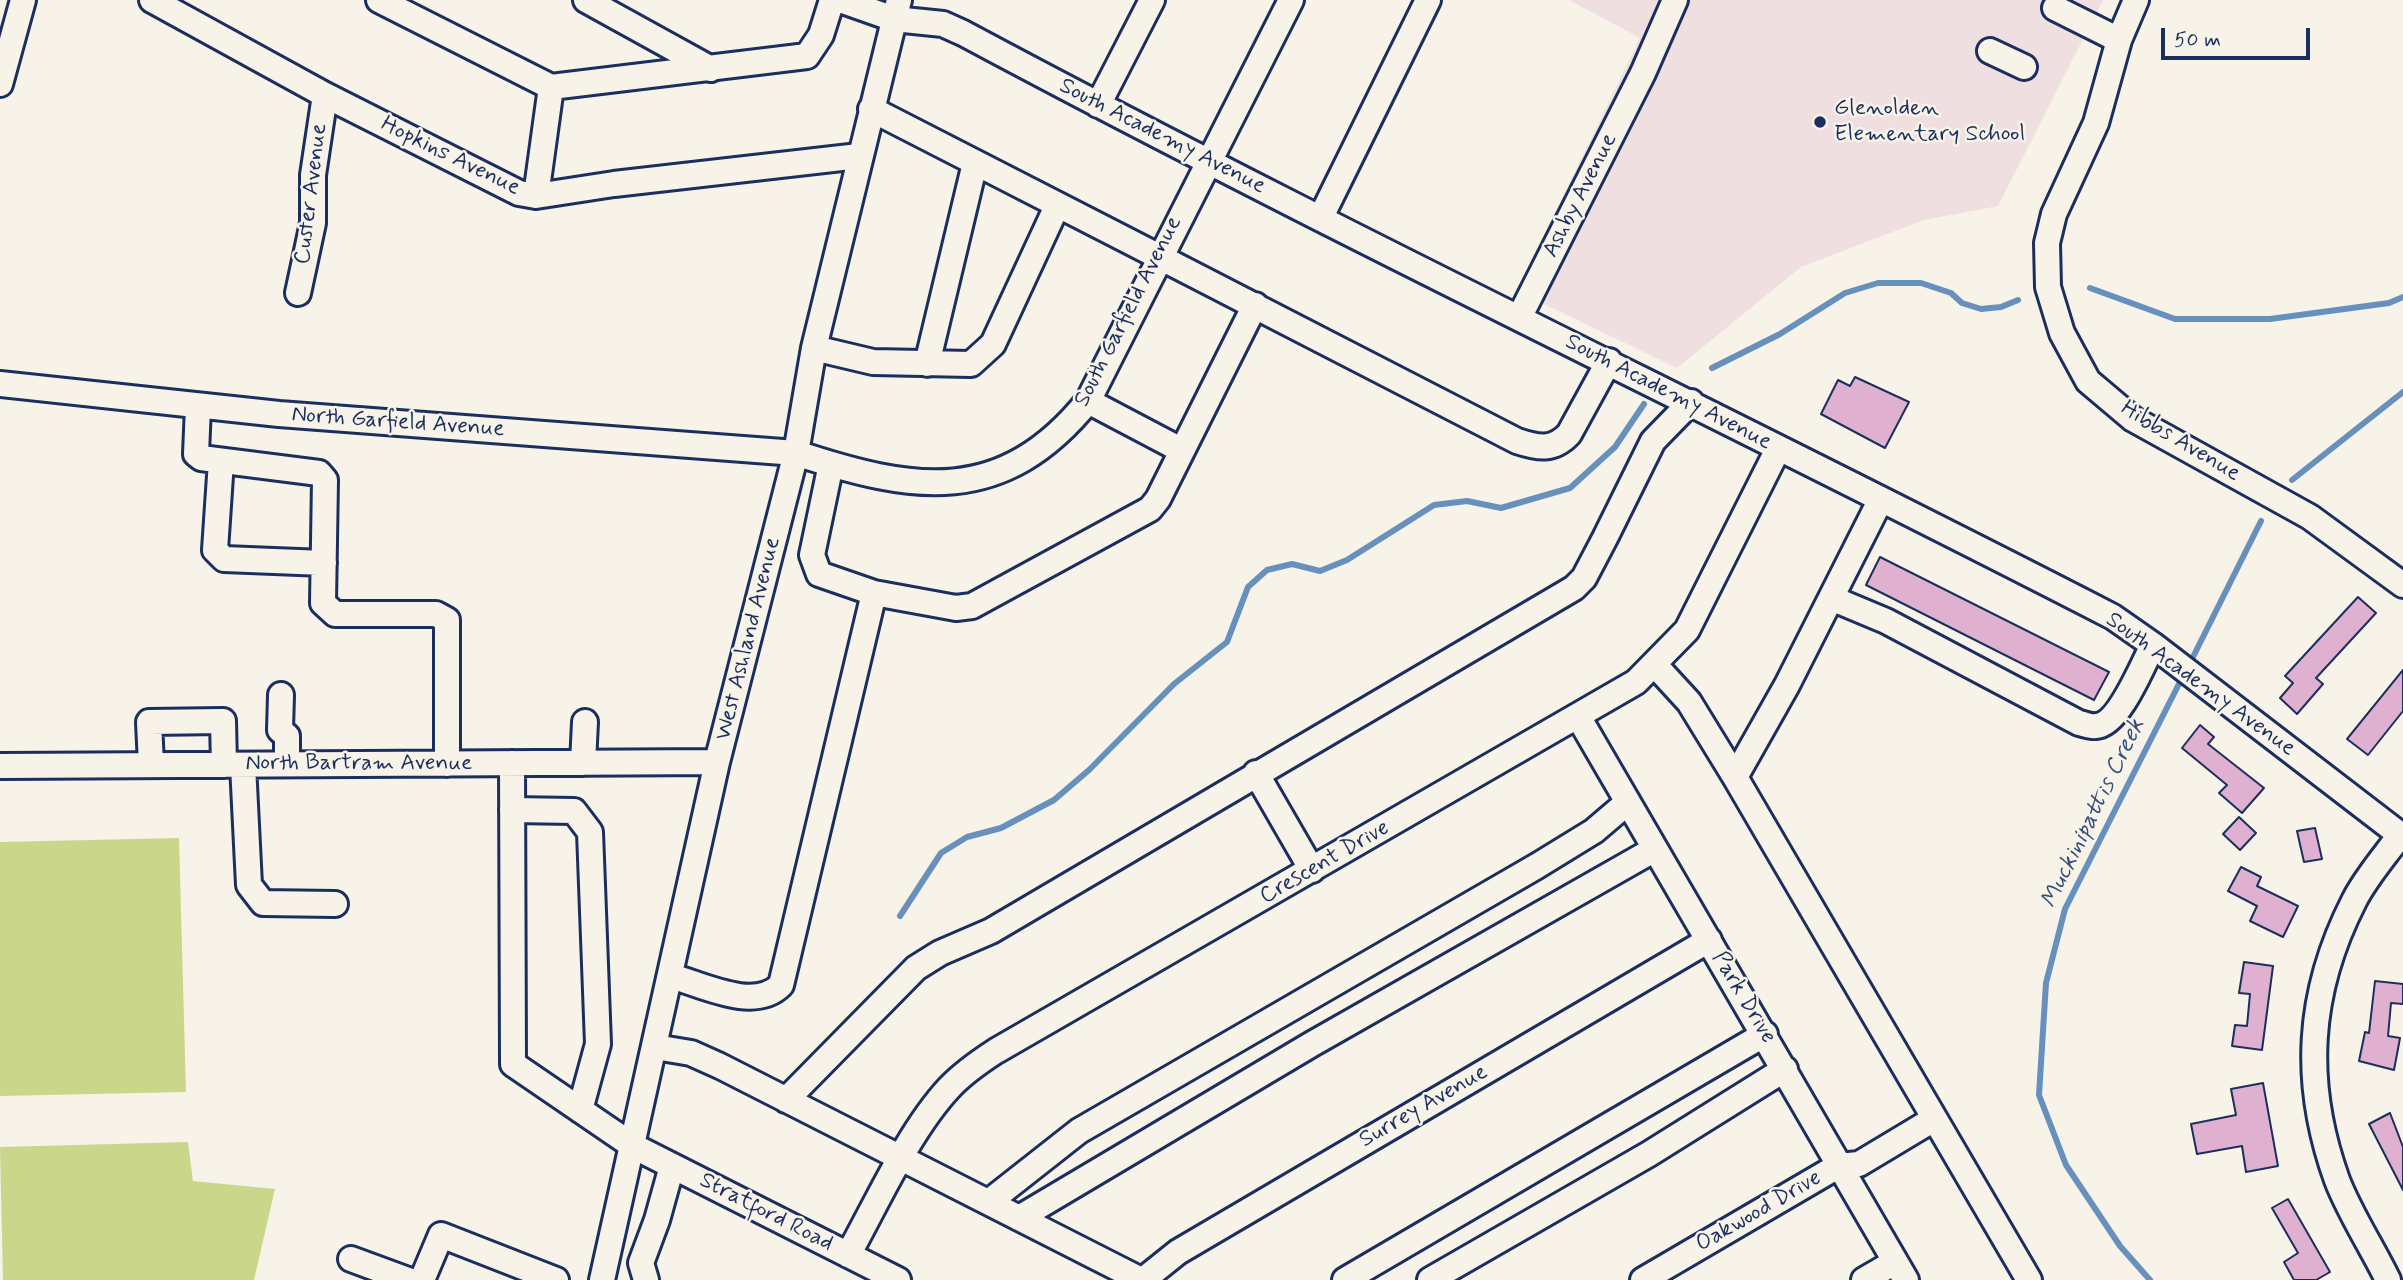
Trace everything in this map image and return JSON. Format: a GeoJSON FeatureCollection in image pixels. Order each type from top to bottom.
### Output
{"type":"FeatureCollection","features":[{"type":"Feature","properties":{"kind":"street"},"geometry":{"type":"LineString","coordinates":[[0,84],[23,0]]}},
{"type":"Feature","properties":{"kind":"street"},"geometry":{"type":"LineString","coordinates":[[379,0],[551,87],[807,56],[821,35],[832,0]]}},
{"type":"Feature","properties":{"kind":"street"},"geometry":{"type":"LineString","coordinates":[[586,0],[711,69]]}},
{"type":"Feature","properties":{"kind":"street","name":"South Academy Avenue"},"geometry":{"type":"LineString","coordinates":[[840,0],[897,10],[943,24],[1206,161],[1691,402],[1880,501],[2113,617],[2402,836]]}},
{"type":"Feature","properties":{"kind":"street"},"geometry":{"type":"LineString","coordinates":[[1098,105],[1152,0]]}},
{"type":"Feature","properties":{"kind":"street","name":"South Garfield Avenue"},"geometry":{"type":"LineString","coordinates":[[796,453],[831,464],[915,483],[971,481],[998,473],[1053,440],[1088,401],[1206,161],[1291,0]]}},
{"type":"Feature","properties":{"kind":"street"},"geometry":{"type":"LineString","coordinates":[[1321,217],[1428,0]]}},
{"type":"Feature","properties":{"kind":"street","name":"Ashby Avenue"},"geometry":{"type":"LineString","coordinates":[[1519,318],[1643,73],[1675,0]]}},
{"type":"Feature","properties":{"kind":"street","name":"Hibbs Avenue"},"geometry":{"type":"LineString","coordinates":[[2136,0],[2119,40],[2096,123],[2054,214],[2047,243],[2048,287],[2062,333],[2088,381],[2133,419],[2310,517],[2403,585]]}},
{"type":"Feature","properties":{"kind":"street","name":"Hopkins Avenue"},"geometry":{"type":"LineString","coordinates":[[166,3],[325,95],[519,193],[536,196],[614,184],[859,156]]}},
{"type":"Feature","properties":{"kind":"street"},"geometry":{"type":"LineString","coordinates":[[2055,8],[2119,40]]}},
{"type":"Feature","properties":{"kind":"street","name":"West Ashland Avenue"},"geometry":{"type":"LineString","coordinates":[[602,1280],[718,762],[796,453],[814,348],[897,10]]}},
{"type":"Feature","properties":{"kind":"street"},"geometry":{"type":"LineString","coordinates":[[1990,51],[2024,67]]}},
{"type":"Feature","properties":{"kind":"street"},"geometry":{"type":"LineString","coordinates":[[536,196],[551,87]]}},
{"type":"Feature","properties":{"kind":"street","name":"Custer Avenue"},"geometry":{"type":"LineString","coordinates":[[298,293],[313,223],[313,175],[325,95]]}},
{"type":"Feature","properties":{"kind":"street"},"geometry":{"type":"LineString","coordinates":[[871,109],[1057,206],[1160,255],[1517,441],[1535,447],[1550,448],[1569,434],[1609,361]]}},
{"type":"Feature","properties":{"kind":"street"},"geometry":{"type":"LineString","coordinates":[[927,364],[975,163]]}},
{"type":"Feature","properties":{"kind":"street"},"geometry":{"type":"LineString","coordinates":[[814,348],[873,362],[971,364],[983,356],[993,344],[1057,206]]}},
{"type":"Feature","properties":{"kind":"street"},"geometry":{"type":"LineString","coordinates":[[831,464],[812,555],[813,566],[819,574],[874,593],[956,608],[987,601],[1150,509],[1158,499],[1255,305]]}},
{"type":"Feature","properties":{"kind":"street","name":"North Garfield Avenue"},"geometry":{"type":"LineString","coordinates":[[0,384],[198,406],[796,453]]}},
{"type":"Feature","properties":{"kind":"street"},"geometry":{"type":"LineString","coordinates":[[1088,401],[1181,450]]}},
{"type":"Feature","properties":{"kind":"street"},"geometry":{"type":"LineString","coordinates":[[786,1100],[928,959],[991,931],[1574,588],[1584,578],[1653,441],[1691,402]]}},
{"type":"Feature","properties":{"kind":"street"},"geometry":{"type":"LineString","coordinates":[[198,406],[196,454],[201,458],[319,472],[325,480],[323,603],[335,614],[436,614],[447,620],[447,764]]}},
{"type":"Feature","properties":{"kind":"street","name":"Crescent Drive"},"geometry":{"type":"LineString","coordinates":[[848,1255],[937,1102],[967,1071],[1636,682],[1687,630],[1778,449]]}},
{"type":"Feature","properties":{"kind":"street"},"geometry":{"type":"LineString","coordinates":[[221,461],[215,550],[224,559],[324,563]]}},
{"type":"Feature","properties":{"kind":"street"},"geometry":{"type":"LineString","coordinates":[[1735,777],[1787,685],[1880,501]]}},
{"type":"Feature","properties":{"kind":"street"},"geometry":{"type":"LineString","coordinates":[[671,976],[747,997],[761,998],[771,995],[781,985],[874,593]]}},
{"type":"Feature","properties":{"kind":"street"},"geometry":{"type":"LineString","coordinates":[[1831,598],[1886,621],[2079,723],[2096,727],[2109,721],[2120,708],[2153,645]]}},
{"type":"Feature","properties":{"kind":"street"},"geometry":{"type":"LineString","coordinates":[[1655,665],[1689,702],[1735,777],[2029,1280]]}},
{"type":"Feature","properties":{"kind":"street"},"geometry":{"type":"LineString","coordinates":[[281,695],[280,730],[287,736],[287,764]]}},
{"type":"Feature","properties":{"kind":"street","name":"Park Drive"},"geometry":{"type":"LineString","coordinates":[[1578,718],[1901,1271]]}},
{"type":"Feature","properties":{"kind":"street"},"geometry":{"type":"LineString","coordinates":[[151,765],[149,722],[223,721],[233,765],[249,885],[263,903],[335,904]]}},
{"type":"Feature","properties":{"kind":"street"},"geometry":{"type":"LineString","coordinates":[[583,763],[585,722]]}},
{"type":"Feature","properties":{"kind":"street","name":"North Bartram Avenue"},"geometry":{"type":"LineString","coordinates":[[0,766],[718,762]]}},
{"type":"Feature","properties":{"kind":"street"},"geometry":{"type":"LineString","coordinates":[[512,763],[512,810],[574,811],[590,832],[598,1044],[580,1110]]}},
{"type":"Feature","properties":{"kind":"street"},"geometry":{"type":"LineString","coordinates":[[1256,773],[1312,870]]}},
{"type":"Feature","properties":{"kind":"street"},"geometry":{"type":"LineString","coordinates":[[990,1201],[1079,1131],[1560,852],[1594,831],[1628,802]]}},
{"type":"Feature","properties":{"kind":"street","name":"Stratford Road"},"geometry":{"type":"LineString","coordinates":[[512,810],[513,1064],[633,1146],[898,1280]]}},
{"type":"Feature","properties":{"kind":"street"},"geometry":{"type":"LineString","coordinates":[[2388,1280],[2338,1182],[2318,1120],[2311,1046],[2332,950],[2355,898],[2402,836]]}},
{"type":"Feature","properties":{"kind":"street"},"geometry":{"type":"LineString","coordinates":[[1019,1218],[1312,1044],[1655,849]]}},
{"type":"Feature","properties":{"kind":"street","name":"Surrey Avenue"},"geometry":{"type":"LineString","coordinates":[[1152,1277],[1709,940]]}},
{"type":"Feature","properties":{"kind":"street"},"geometry":{"type":"LineString","coordinates":[[1345,1280],[1765,1034]]}},
{"type":"Feature","properties":{"kind":"street"},"geometry":{"type":"LineString","coordinates":[[655,1046],[691,1054],[904,1157],[1019,1218],[1152,1277]]}},
{"type":"Feature","properties":{"kind":"street"},"geometry":{"type":"LineString","coordinates":[[1430,1280],[1649,1154],[1785,1069]]}},
{"type":"Feature","properties":{"kind":"street","name":"Oakwood Drive"},"geometry":{"type":"LineString","coordinates":[[1643,1280],[1839,1166],[1859,1164],[1934,1119]]}},
{"type":"Feature","properties":{"kind":"street"},"geometry":{"type":"LineString","coordinates":[[646,1280],[641,1263],[657,1220],[672,1166]]}},
{"type":"Feature","properties":{"kind":"street"},"geometry":{"type":"LineString","coordinates":[[422,1280],[441,1235],[556,1280]]}},
{"type":"Feature","properties":{"kind":"street"},"geometry":{"type":"LineString","coordinates":[[351,1259],[408,1280]]}},
{"type":"Feature","properties":{"kind":"street"},"geometry":{"type":"LineString","coordinates":[[1864,1280],[1901,1271]]}},
{"type":"Feature","properties":{"kind":"shaded area","name":"Glenolden Elementary School"},"geometry":{"type":"Polygon","coordinates":[[[1569,0],[2103,0],[1998,206],[1924,220],[1801,267],[1677,368],[1517,291],[1640,38],[1569,0]]]}},
{"type":"Feature","properties":{"kind":"green space"},"geometry":{"type":"Polygon","coordinates":[[[179,838],[186,1092],[0,1096],[0,842],[179,838]]]}},
{"type":"Feature","properties":{"kind":"green space"},"geometry":{"type":"Polygon","coordinates":[[[188,1142],[193,1181],[275,1189],[254,1280],[3,1280],[0,1147],[188,1142]]]}},
{"type":"Feature","properties":{"kind":"building"},"geometry":{"type":"Polygon","coordinates":[[[1855,377],[1909,402],[1885,448],[1821,414],[1838,380],[1850,386],[1855,377]]]}},
{"type":"Feature","properties":{"kind":"building"},"geometry":{"type":"Polygon","coordinates":[[[1880,557],[2109,672],[2094,700],[1866,585],[1880,557]]]}},
{"type":"Feature","properties":{"kind":"building"},"geometry":{"type":"Polygon","coordinates":[[[2358,597],[2376,613],[2316,678],[2323,684],[2297,714],[2280,698],[2293,683],[2285,676],[2358,597]]]}},
{"type":"Feature","properties":{"kind":"building"},"geometry":{"type":"Polygon","coordinates":[[[2403,670],[2403,711],[2368,755],[2347,739],[2403,670]]]}},
{"type":"Feature","properties":{"kind":"building"},"geometry":{"type":"Polygon","coordinates":[[[2200,725],[2214,737],[2208,744],[2264,788],[2242,813],[2219,793],[2227,785],[2182,748],[2200,725]]]}},
{"type":"Feature","properties":{"kind":"building"},"geometry":{"type":"Polygon","coordinates":[[[2239,817],[2256,833],[2240,850],[2223,834],[2239,817]]]}},
{"type":"Feature","properties":{"kind":"building"},"geometry":{"type":"Polygon","coordinates":[[[2315,828],[2322,859],[2304,862],[2297,831],[2315,828]]]}},
{"type":"Feature","properties":{"kind":"building"},"geometry":{"type":"Polygon","coordinates":[[[2241,867],[2261,877],[2257,886],[2298,906],[2283,937],[2250,921],[2257,906],[2228,891],[2241,867]]]}},
{"type":"Feature","properties":{"kind":"building"},"geometry":{"type":"Polygon","coordinates":[[[2244,962],[2273,966],[2262,1050],[2232,1046],[2235,1025],[2247,1026],[2250,994],[2239,993],[2244,962]]]}},
{"type":"Feature","properties":{"kind":"building"},"geometry":{"type":"Polygon","coordinates":[[[2375,981],[2403,984],[2403,1004],[2391,1003],[2388,1036],[2400,1038],[2394,1070],[2359,1061],[2365,1032],[2369,1033],[2375,981]]]}},
{"type":"Feature","properties":{"kind":"building"},"geometry":{"type":"Polygon","coordinates":[[[2263,1083],[2278,1166],[2246,1172],[2242,1146],[2197,1154],[2191,1124],[2236,1115],[2231,1089],[2263,1083]]]}},
{"type":"Feature","properties":{"kind":"building"},"geometry":{"type":"Polygon","coordinates":[[[2390,1113],[2403,1147],[2403,1190],[2369,1124],[2390,1113]]]}},
{"type":"Feature","properties":{"kind":"building"},"geometry":{"type":"Polygon","coordinates":[[[2288,1199],[2330,1272],[2316,1280],[2294,1280],[2284,1262],[2298,1253],[2272,1208],[2288,1199]]]}},
{"type":"Feature","properties":{"kind":"waterway"},"geometry":{"type":"LineString","coordinates":[[1712,368],[1780,334],[1845,293],[1878,283],[1921,283],[1951,293],[1962,303],[1981,309],[2001,307],[2018,300]]}},
{"type":"Feature","properties":{"kind":"waterway"},"geometry":{"type":"LineString","coordinates":[[2090,288],[2175,319],[2270,319],[2389,303],[2403,297]]}},
{"type":"Feature","properties":{"kind":"waterway","name":"Muckinipattis Creek"},"geometry":{"type":"LineString","coordinates":[[2292,480],[2403,392]]}},
{"type":"Feature","properties":{"kind":"waterway"},"geometry":{"type":"LineString","coordinates":[[900,916],[941,853],[967,837],[1001,828],[1054,800],[1089,770],[1174,684],[1227,642],[1248,587],[1267,570],[1292,564],[1320,571],[1347,560],[1434,505],[1467,501],[1501,508],[1570,488],[1615,447],[1644,404]]}},
{"type":"Feature","properties":{"kind":"waterway","name":"Muckinipattis Creek"},"geometry":{"type":"LineString","coordinates":[[2189,665],[2261,521]]}},
{"type":"Feature","properties":{"kind":"waterway","name":"Muckinipattis Creek"},"geometry":{"type":"LineString","coordinates":[[2150,1280],[2120,1246],[2066,1165],[2039,1095],[2046,983],[2065,909],[2184,674]]}},
{"type":"Feature","properties":{"kind":"place","name":"Glenolden Elementary School"},"geometry":{"type":"Point","coordinates":[1820,122]}}]}
